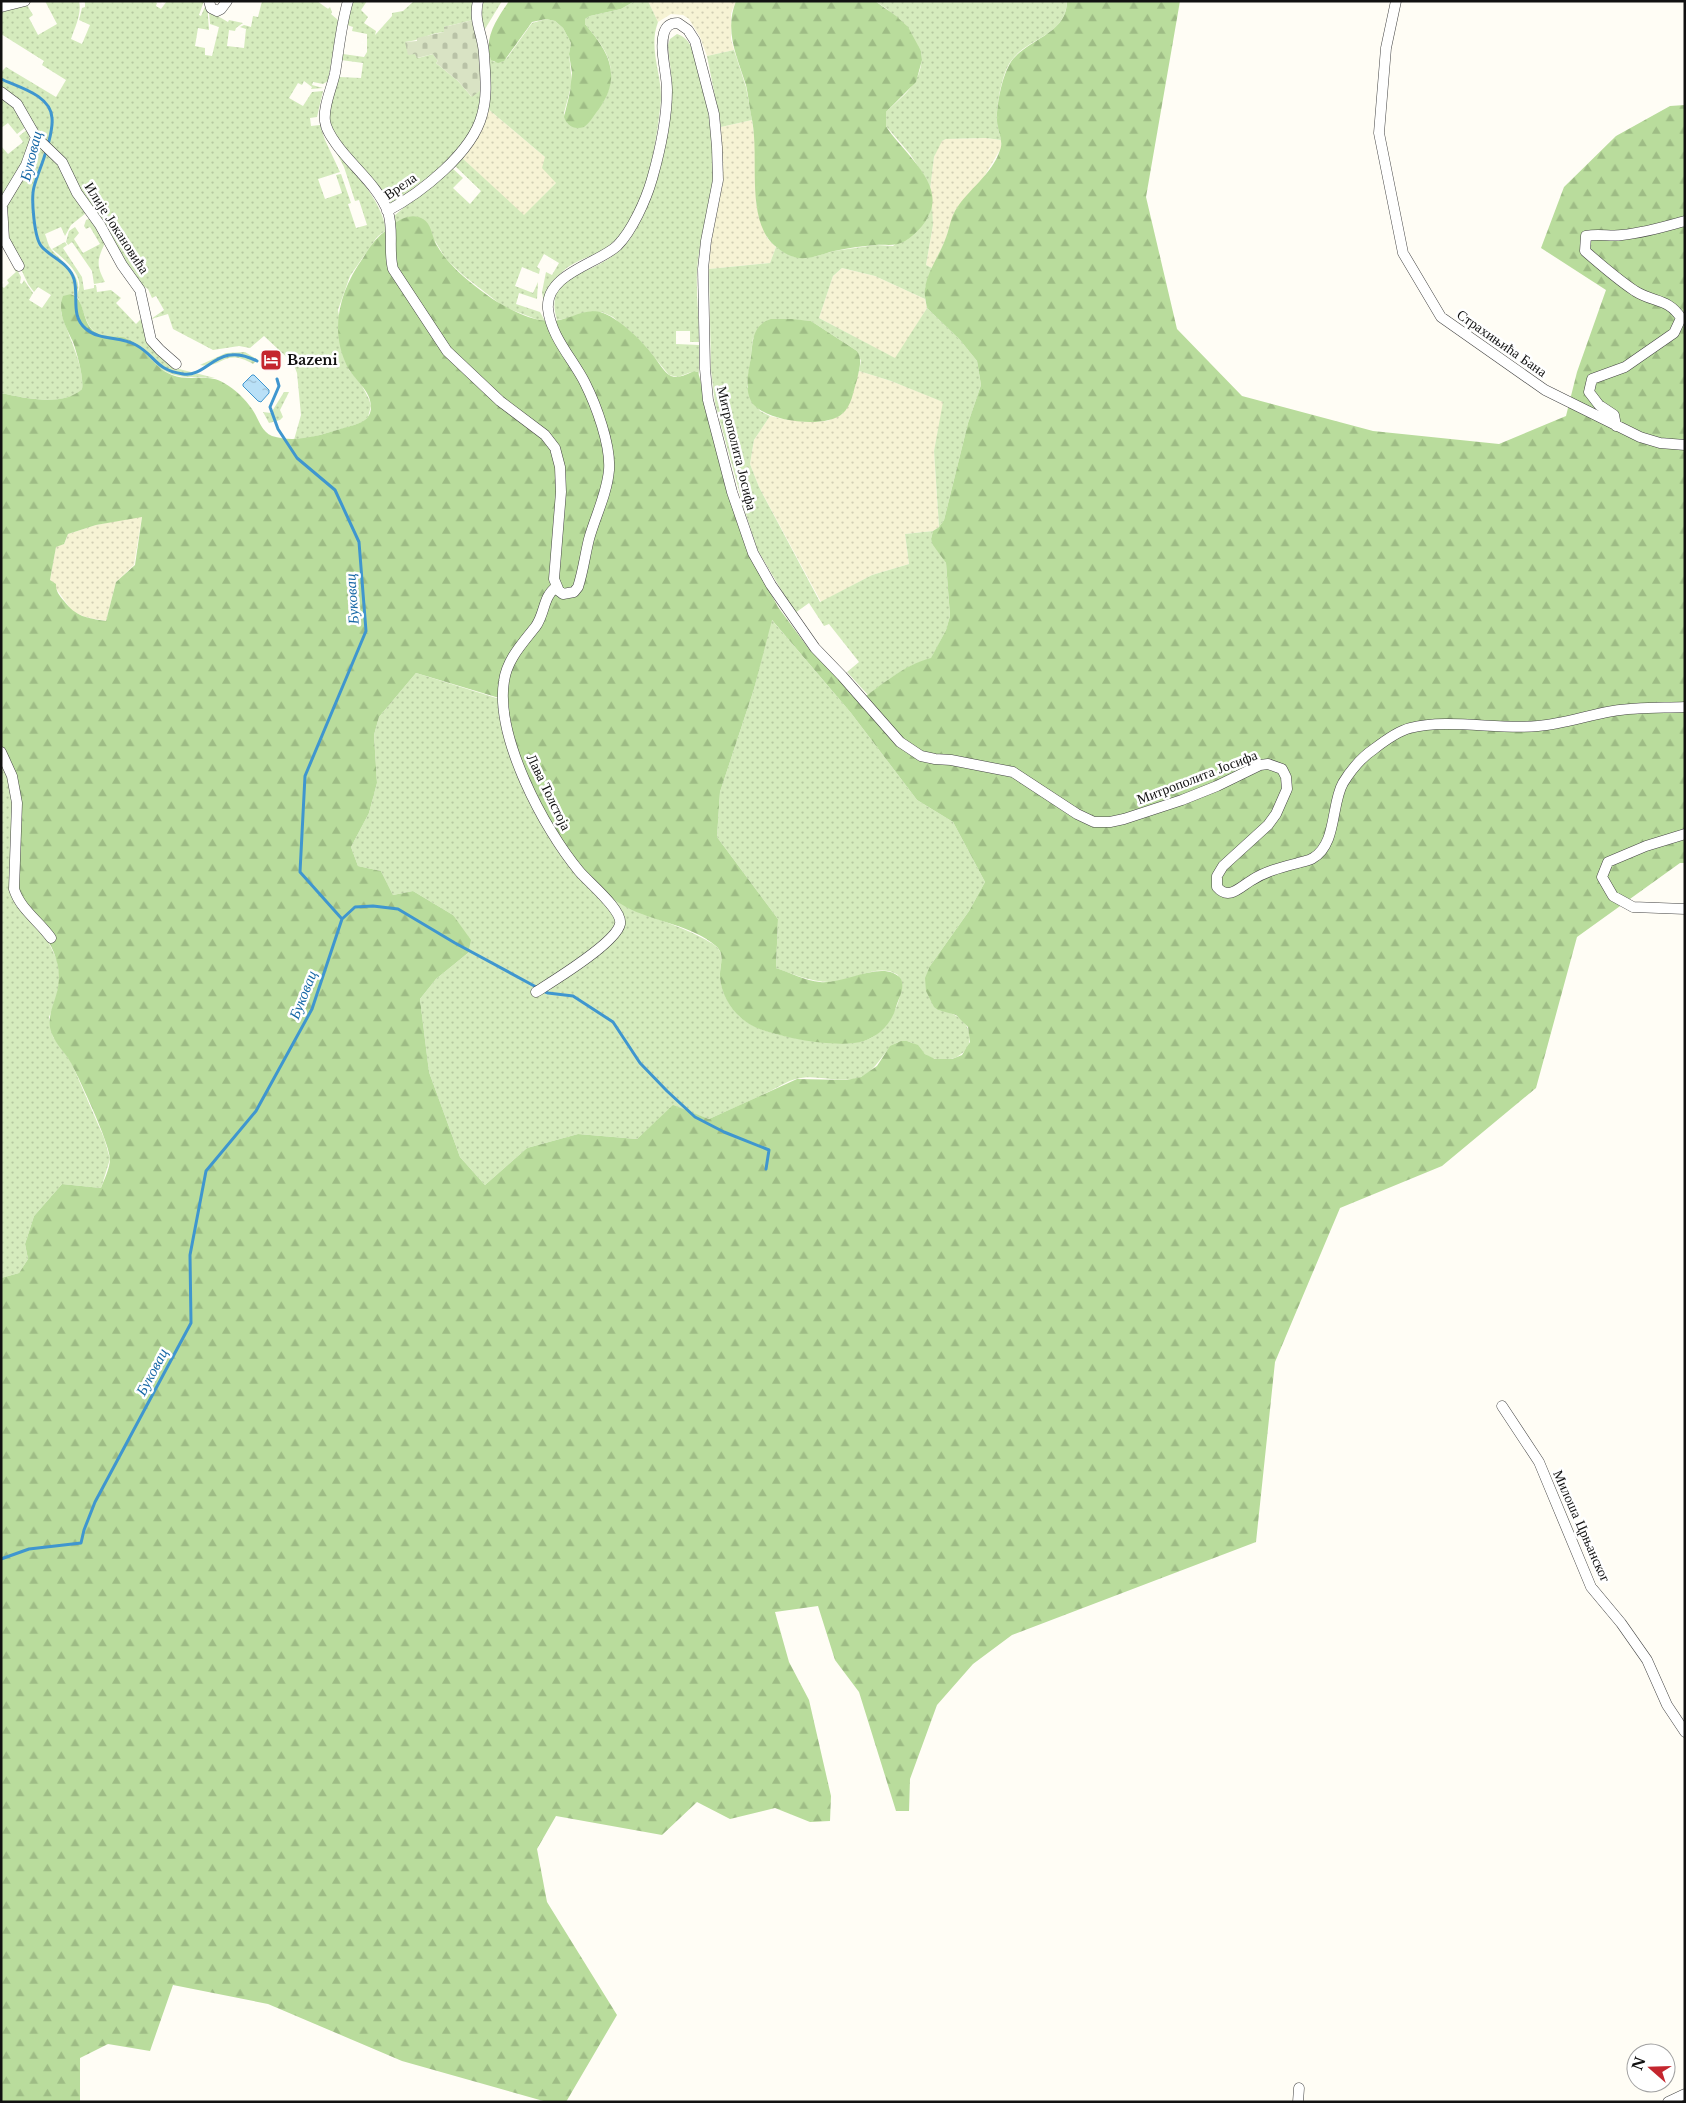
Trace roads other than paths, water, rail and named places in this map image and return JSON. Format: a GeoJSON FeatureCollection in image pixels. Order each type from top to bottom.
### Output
{"type":"FeatureCollection","features":[{"type":"Feature","properties":{"kind":"street"},"geometry":{"type":"LineString","coordinates":[[1,7],[25,1]]}},
{"type":"Feature","properties":{"kind":"street"},"geometry":{"type":"LineString","coordinates":[[209,1],[212,8],[217,11],[227,1]]}},
{"type":"Feature","properties":{"kind":"street","name":"Врела"},"geometry":{"type":"LineString","coordinates":[[348,1],[325,122],[338,147],[376,192],[388,211],[404,202],[447,165],[469,143],[478,128],[486,95],[483,41],[476,20],[478,1]]}},
{"type":"Feature","properties":{"kind":"street","name":"Страхињића Бана"},"geometry":{"type":"LineString","coordinates":[[1396,1],[1386,48],[1379,133],[1402,253],[1441,317],[1544,390],[1640,437],[1674,445],[1685,444]]}},
{"type":"Feature","properties":{"kind":"street","name":"Митрополита Јосифа"},"geometry":{"type":"LineString","coordinates":[[556,587],[563,594],[574,592],[578,587],[589,539],[609,470],[606,441],[586,384],[557,338],[548,308],[551,293],[563,278],[602,257],[616,246],[626,236],[637,215],[652,180],[666,106],[667,88],[663,37],[670,24],[678,23],[683,25],[695,41],[714,114],[718,180],[706,241],[703,269],[704,369],[708,400],[732,492],[753,553],[794,620],[815,648],[848,682],[891,734],[912,751],[934,759],[951,760],[1013,772],[1077,814],[1102,823],[1124,819],[1204,792],[1260,765],[1275,766],[1284,772],[1288,782],[1282,804],[1268,825],[1223,866],[1217,876],[1217,887],[1221,892],[1228,894],[1235,892],[1266,873],[1313,858],[1323,847],[1332,828],[1336,803],[1343,783],[1373,749],[1408,728],[1429,725],[1520,728],[1554,724],[1614,711],[1685,706]]}},
{"type":"Feature","properties":{"kind":"street","name":"Илије Јокановића"},"geometry":{"type":"LineString","coordinates":[[1,92],[17,104],[36,137],[62,162],[77,193],[100,225],[122,265],[136,284],[151,340],[176,364]]}},
{"type":"Feature","properties":{"kind":"street"},"geometry":{"type":"LineString","coordinates":[[20,266],[4,239],[2,205],[26,165],[36,137]]}},
{"type":"Feature","properties":{"kind":"street"},"geometry":{"type":"LineString","coordinates":[[388,211],[393,269],[447,351],[500,401],[545,435],[555,448],[560,467],[561,492],[554,580],[556,587]]}},
{"type":"Feature","properties":{"kind":"street"},"geometry":{"type":"LineString","coordinates":[[1616,426],[1614,416],[1599,405],[1589,392],[1592,379],[1625,367],[1634,361],[1674,333],[1682,318],[1674,307],[1637,292],[1607,270],[1586,251],[1586,236],[1599,233],[1619,236],[1648,231],[1685,221]]}},
{"type":"Feature","properties":{"kind":"street","name":"Лава Толстоја"},"geometry":{"type":"LineString","coordinates":[[539,990],[578,966],[617,930],[621,921],[616,911],[580,873],[558,844],[534,799],[508,735],[503,697],[507,668],[520,646],[539,622],[547,595],[556,587]]}},
{"type":"Feature","properties":{"kind":"street"},"geometry":{"type":"LineString","coordinates":[[1,752],[12,776],[18,803],[14,889],[19,902],[52,938]]}},
{"type":"Feature","properties":{"kind":"street"},"geometry":{"type":"LineString","coordinates":[[1685,834],[1646,846],[1608,862],[1602,877],[1613,896],[1633,906],[1685,909]]}},
{"type":"Feature","properties":{"kind":"street","name":"Милоша Црњанског"},"geometry":{"type":"LineString","coordinates":[[1502,1406],[1539,1462],[1591,1587],[1621,1623],[1647,1660],[1667,1706],[1685,1732]]}},
{"type":"Feature","properties":{"kind":"street"},"geometry":{"type":"LineString","coordinates":[[1298,2102],[1299,2088]]}},
{"type":"Feature","properties":{"kind":"street"},"geometry":{"type":"LineString","coordinates":[[1668,2102],[1685,2094]]}},
{"type":"Feature","properties":{"kind":"water"},"geometry":{"type":"Polygon","coordinates":[[[252,375],[269,390],[269,393],[261,402],[243,386],[252,375]]]}},
{"type":"Feature","properties":{"kind":"waterway","name":"Буковац"},"geometry":{"type":"LineString","coordinates":[[1,79],[32,93],[46,103],[52,118],[48,145]]}},
{"type":"Feature","properties":{"kind":"waterway","name":"Буковац"},"geometry":{"type":"LineString","coordinates":[[46,151],[33,192],[33,209],[37,236],[42,247],[72,273],[75,285],[76,312],[81,324],[86,329],[104,337],[130,342],[143,349],[161,366],[183,374],[192,374],[214,361],[232,355],[243,356],[257,361]]}},
{"type":"Feature","properties":{"kind":"waterway","name":"Буковац"},"geometry":{"type":"LineString","coordinates":[[277,379],[279,386],[270,407],[278,429],[297,458],[335,490],[359,542],[366,631],[305,776],[300,872],[342,919]]}},
{"type":"Feature","properties":{"kind":"waterway","name":"Буковац"},"geometry":{"type":"LineString","coordinates":[[1,1559],[29,1549],[81,1543],[95,1502],[191,1323],[190,1255],[206,1171],[256,1111],[312,1009],[342,919],[355,907],[373,906],[398,909],[455,943],[538,988]]}},
{"type":"Feature","properties":{"kind":"waterway"},"geometry":{"type":"LineString","coordinates":[[543,991],[573,996],[613,1022],[640,1063],[695,1117],[724,1132],[769,1150],[766,1169]]}},
{"type":"Feature","properties":{"kind":"place","name":"Bazeni"},"geometry":{"type":"Point","coordinates":[271,360]}}]}
